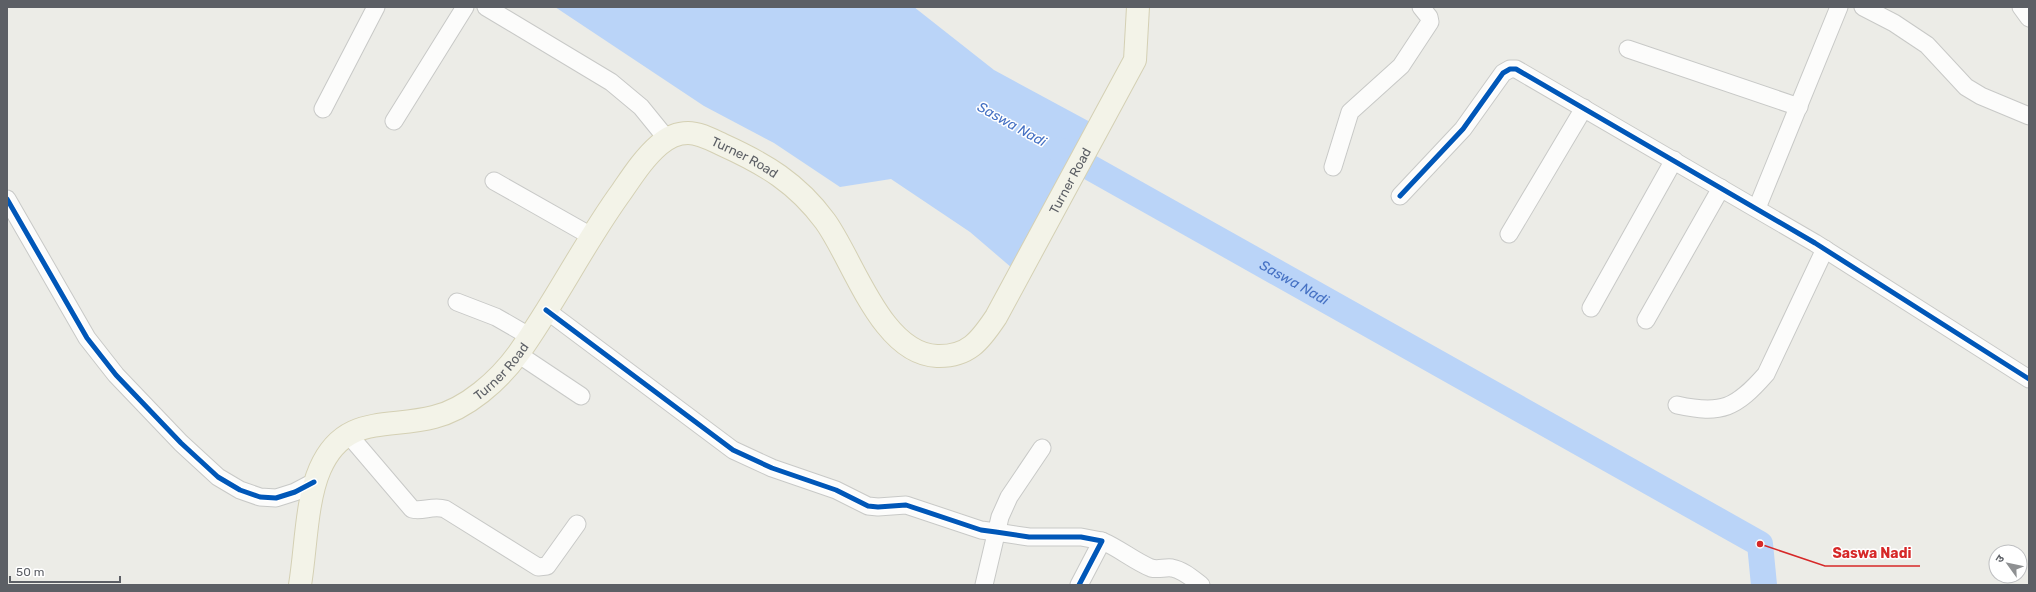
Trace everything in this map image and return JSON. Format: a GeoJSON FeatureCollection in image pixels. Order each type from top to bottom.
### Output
{"type":"FeatureCollection","features":[{"type":"Feature","properties":{"kind":"main road","name":"Turner Road"},"geometry":{"type":"LineString","coordinates":[[300,585],[314,482],[325,458],[334,445],[348,434],[360,428],[376,424],[414,421],[446,413],[484,389],[500,376],[518,354],[591,236],[638,168],[648,155],[667,139],[677,134],[690,133],[701,135],[758,161],[778,173],[802,194],[825,221],[865,293],[888,326],[905,343],[920,352],[940,356],[954,356],[963,352],[984,335],[996,317],[1135,60],[1138,7]]}},
{"type":"Feature","properties":{"kind":"street"},"geometry":{"type":"LineString","coordinates":[[323,109],[376,7]]}},
{"type":"Feature","properties":{"kind":"street"},"geometry":{"type":"LineString","coordinates":[[394,121],[465,7]]}},
{"type":"Feature","properties":{"kind":"street"},"geometry":{"type":"LineString","coordinates":[[486,7],[611,82],[641,107],[667,139]]}},
{"type":"Feature","properties":{"kind":"street"},"geometry":{"type":"LineString","coordinates":[[1333,167],[1350,112],[1401,66],[1430,22],[1429,17],[1421,7]]}},
{"type":"Feature","properties":{"kind":"street"},"geometry":{"type":"LineString","coordinates":[[1757,208],[1839,7]]}},
{"type":"Feature","properties":{"kind":"street"},"geometry":{"type":"LineString","coordinates":[[1863,7],[1894,22],[1927,45],[1966,87],[1981,96],[2029,116]]}},
{"type":"Feature","properties":{"kind":"street"},"geometry":{"type":"LineString","coordinates":[[2021,7],[2029,18]]}},
{"type":"Feature","properties":{"kind":"street"},"geometry":{"type":"LineString","coordinates":[[1628,48],[1799,107]]}},
{"type":"Feature","properties":{"kind":"street"},"geometry":{"type":"LineString","coordinates":[[1400,196],[1462,129],[1503,73],[1510,69],[1516,69],[1825,249],[2029,379]]}},
{"type":"Feature","properties":{"kind":"street"},"geometry":{"type":"LineString","coordinates":[[1509,234],[1584,108]]}},
{"type":"Feature","properties":{"kind":"street"},"geometry":{"type":"LineString","coordinates":[[1591,308],[1674,160]]}},
{"type":"Feature","properties":{"kind":"street"},"geometry":{"type":"LineString","coordinates":[[494,181],[591,236]]}},
{"type":"Feature","properties":{"kind":"street"},"geometry":{"type":"LineString","coordinates":[[1646,320],[1721,188]]}},
{"type":"Feature","properties":{"kind":"street"},"geometry":{"type":"LineString","coordinates":[[7,199],[87,338],[116,374],[181,443],[218,477],[240,490],[260,497],[276,498],[295,492],[314,482]]}},
{"type":"Feature","properties":{"kind":"street"},"geometry":{"type":"LineString","coordinates":[[1677,405],[1713,410],[1726,407],[1741,399],[1753,388],[1766,374],[1825,249]]}},
{"type":"Feature","properties":{"kind":"street"},"geometry":{"type":"LineString","coordinates":[[457,302],[496,317],[529,336]]}},
{"type":"Feature","properties":{"kind":"street"},"geometry":{"type":"LineString","coordinates":[[546,310],[733,450],[772,468],[836,490],[868,506],[910,506],[981,530],[1029,537],[1081,537],[1102,541],[1115,546],[1144,565],[1153,568],[1171,568],[1180,571],[1201,585]]}},
{"type":"Feature","properties":{"kind":"street"},"geometry":{"type":"LineString","coordinates":[[518,354],[581,396]]}},
{"type":"Feature","properties":{"kind":"street"},"geometry":{"type":"LineString","coordinates":[[348,434],[412,509],[416,510],[438,506],[445,509],[538,567],[547,566],[577,524]]}},
{"type":"Feature","properties":{"kind":"street"},"geometry":{"type":"LineString","coordinates":[[984,585],[1000,517],[1009,497],[1042,448]]}},
{"type":"Feature","properties":{"kind":"street"},"geometry":{"type":"LineString","coordinates":[[1079,585],[1102,541]]}},
{"type":"Feature","properties":{"kind":"water"},"geometry":{"type":"Polygon","coordinates":[[[555,7],[914,7],[994,70],[1092,123],[1012,268],[970,232],[891,179],[840,187],[774,143],[704,106],[555,7]]]}},
{"type":"Feature","properties":{"kind":"waterway","name":"Saswa Nadi"},"geometry":{"type":"LineString","coordinates":[[1059,150],[1760,544],[1764,585]]}},
{"type":"Feature","properties":{"kind":"cycle path"},"geometry":{"type":"LineString","coordinates":[[1400,196],[1463,129],[1503,73],[1510,69],[1516,69],[1815,243],[2029,379]]}},
{"type":"Feature","properties":{"kind":"cycle path"},"geometry":{"type":"LineString","coordinates":[[7,199],[87,338],[116,375],[181,443],[218,477],[240,490],[260,497],[276,498],[295,492],[314,482]]}},
{"type":"Feature","properties":{"kind":"cycle path"},"geometry":{"type":"LineString","coordinates":[[546,310],[733,450],[772,468],[836,490],[868,506],[878,507],[906,505],[981,530],[1029,537],[1081,537],[1102,541],[1079,585]]}},
{"type":"Feature","properties":{"kind":"place","name":"Saswa Nadi"},"geometry":{"type":"Point","coordinates":[1760,544]}}]}
